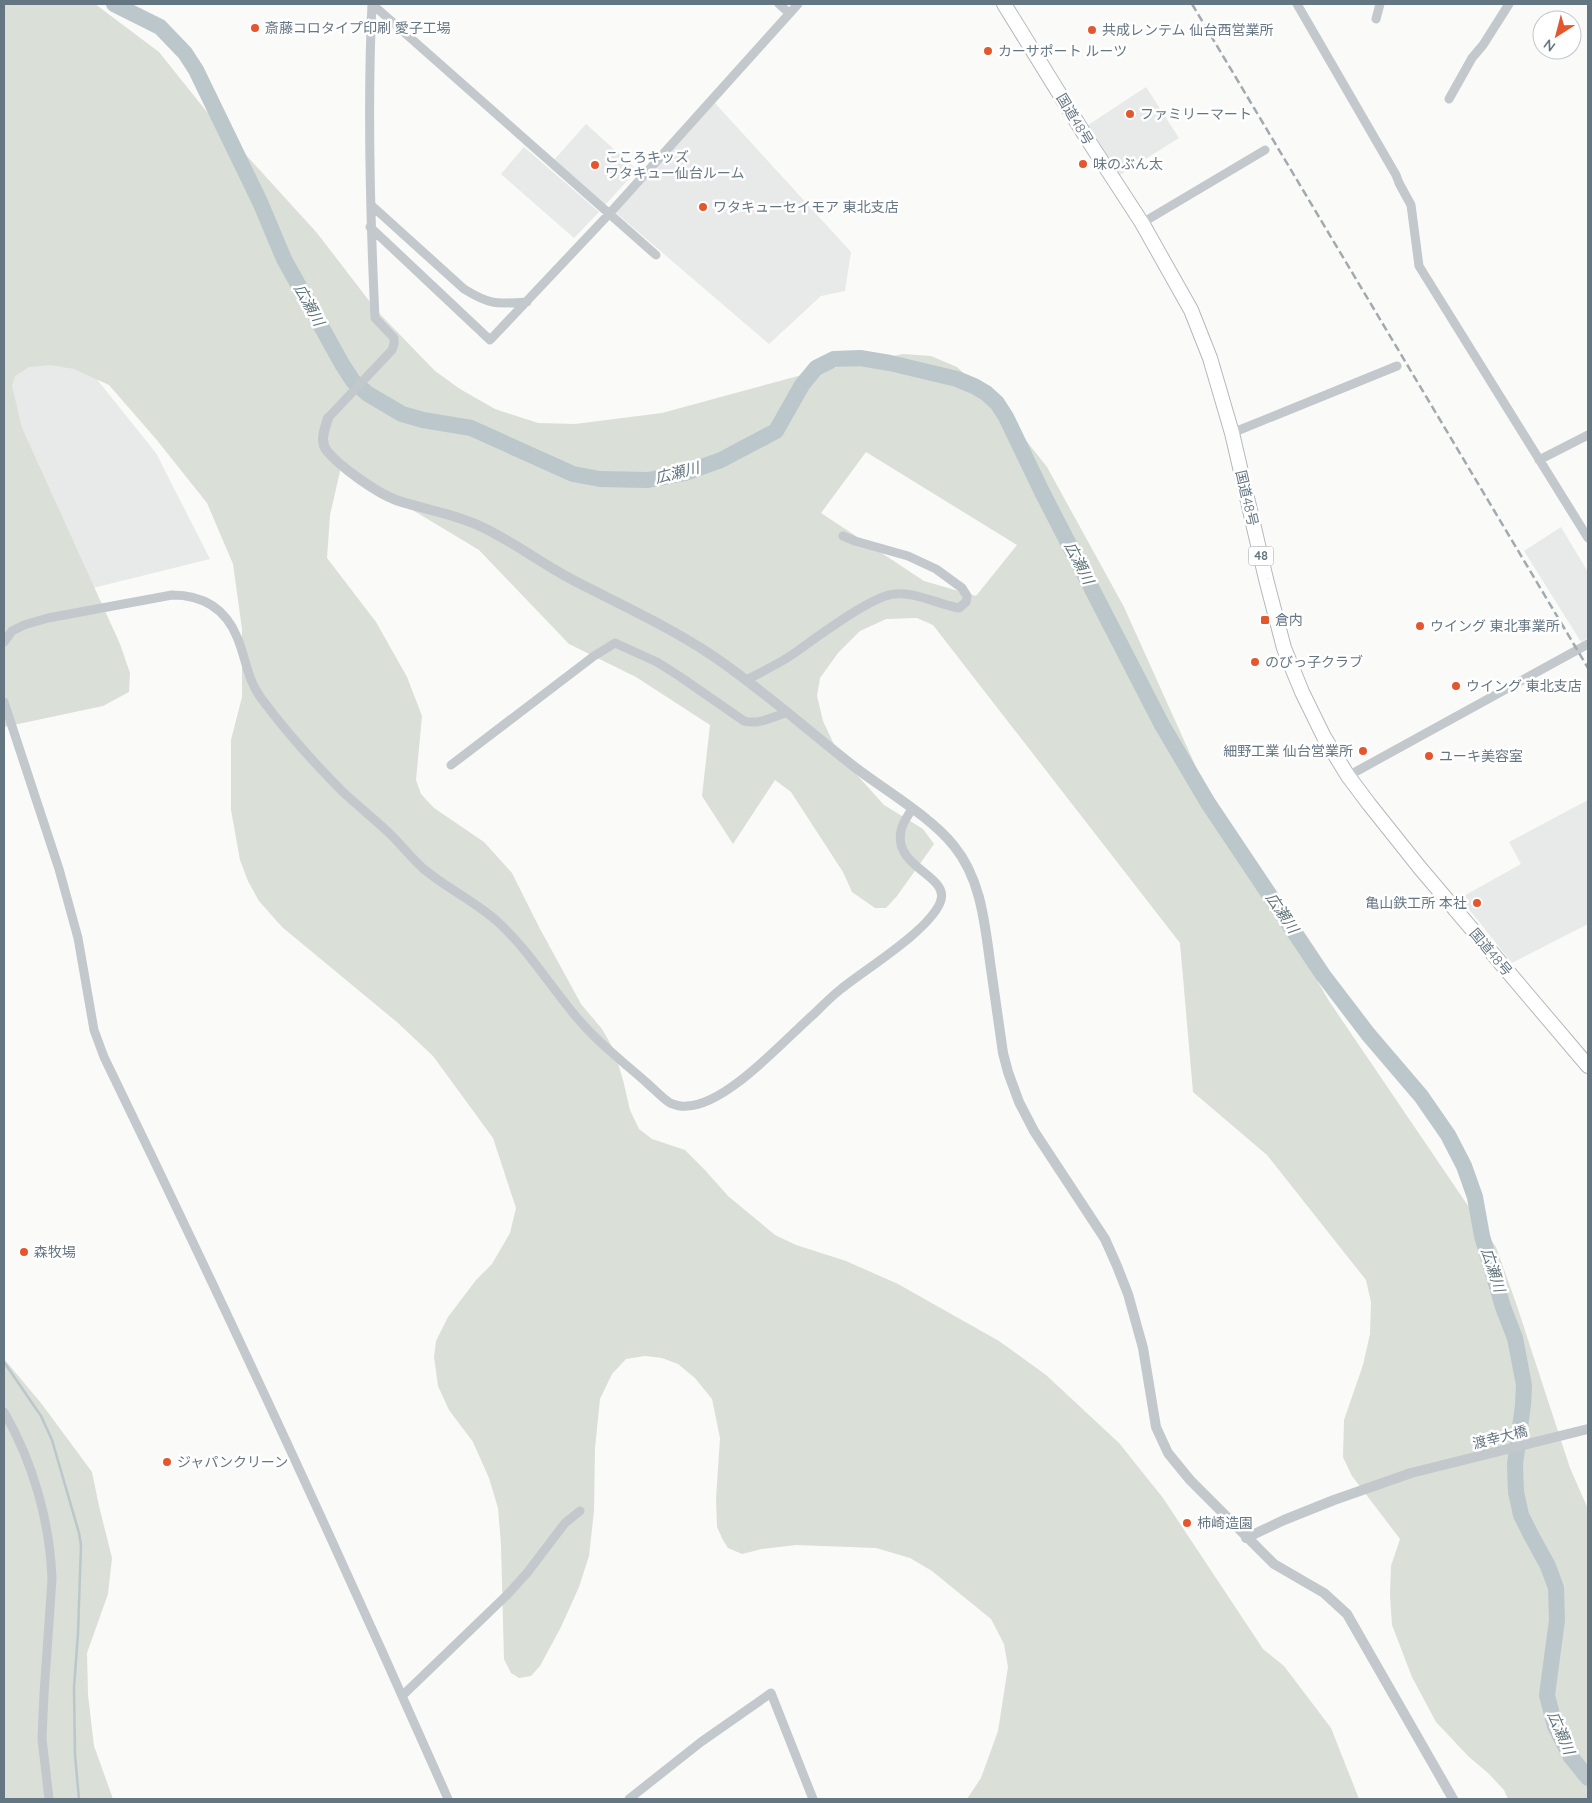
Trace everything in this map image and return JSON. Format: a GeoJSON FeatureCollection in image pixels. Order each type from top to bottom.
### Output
{"type":"FeatureCollection","features":[{"type":"Feature","properties":{"kind":"highway","name":"国道48号"},"geometry":{"type":"LineString","coordinates":[[1004,4],[1142,223],[1191,310],[1210,358],[1232,433],[1284,648],[1318,726],[1348,776],[1420,868],[1588,1066]]}},
{"type":"Feature","properties":{"kind":"street"},"geometry":{"type":"LineString","coordinates":[[372,4],[369,49],[370,227],[375,318],[394,338],[394,344],[387,358],[328,418],[322,442],[326,450],[336,461],[394,499],[449,513],[482,527],[537,557],[571,579],[667,628],[710,654],[746,680],[856,768],[935,826],[954,846],[969,869],[984,917],[1003,1053],[1008,1072],[1019,1102],[1034,1131],[1105,1240],[1117,1266],[1128,1294],[1142,1348],[1153,1412],[1162,1440],[1172,1458],[1190,1480],[1246,1538],[1274,1564],[1324,1593],[1347,1614],[1453,1799]]}},
{"type":"Feature","properties":{"kind":"street"},"geometry":{"type":"LineString","coordinates":[[372,4],[656,255]]}},
{"type":"Feature","properties":{"kind":"street"},"geometry":{"type":"LineString","coordinates":[[779,4],[789,14]]}},
{"type":"Feature","properties":{"kind":"street"},"geometry":{"type":"LineString","coordinates":[[370,227],[490,340],[610,213],[798,4]]}},
{"type":"Feature","properties":{"kind":"street"},"geometry":{"type":"LineString","coordinates":[[1296,4],[1396,175],[1411,205],[1419,266],[1588,538]]}},
{"type":"Feature","properties":{"kind":"street"},"geometry":{"type":"LineString","coordinates":[[1376,18],[1380,4]]}},
{"type":"Feature","properties":{"kind":"street"},"geometry":{"type":"LineString","coordinates":[[1449,99],[1472,58],[1509,4]]}},
{"type":"Feature","properties":{"kind":"street"},"geometry":{"type":"LineString","coordinates":[[1142,223],[1265,150]]}},
{"type":"Feature","properties":{"kind":"street"},"geometry":{"type":"LineString","coordinates":[[371,205],[464,288],[478,297],[494,303],[527,302]]}},
{"type":"Feature","properties":{"kind":"street"},"geometry":{"type":"LineString","coordinates":[[1232,433],[1397,366]]}},
{"type":"Feature","properties":{"kind":"street"},"geometry":{"type":"LineString","coordinates":[[1539,460],[1588,434]]}},
{"type":"Feature","properties":{"kind":"street"},"geometry":{"type":"LineString","coordinates":[[746,680],[784,660],[866,605],[883,596],[896,593],[911,595],[959,608],[966,602],[968,596],[962,588],[936,569],[908,556],[843,536]]}},
{"type":"Feature","properties":{"kind":"street"},"geometry":{"type":"LineString","coordinates":[[4,642],[12,631],[24,625],[48,618],[172,594],[187,594],[203,599],[220,611],[237,636],[252,685],[262,700],[343,791],[391,834],[408,855],[428,872],[465,896],[496,921],[524,949],[580,1022],[612,1054],[670,1103],[683,1107],[699,1105],[719,1096],[749,1073],[840,990],[908,939],[925,923],[940,902],[941,892],[938,884],[908,860],[904,850],[901,830],[912,809]]}},
{"type":"Feature","properties":{"kind":"street"},"geometry":{"type":"LineString","coordinates":[[451,765],[594,656],[615,643],[657,662],[744,720],[759,722],[786,712]]}},
{"type":"Feature","properties":{"kind":"street"},"geometry":{"type":"LineString","coordinates":[[1348,776],[1588,644]]}},
{"type":"Feature","properties":{"kind":"street"},"geometry":{"type":"LineString","coordinates":[[4,702],[59,868],[78,938],[94,1030],[104,1057],[194,1242],[448,1799]]}},
{"type":"Feature","properties":{"kind":"street"},"geometry":{"type":"LineString","coordinates":[[4,1412],[13,1427],[27,1461],[45,1518],[52,1565],[42,1739],[49,1799]]}},
{"type":"Feature","properties":{"kind":"street","name":"渡幸大橋"},"geometry":{"type":"LineString","coordinates":[[1246,1538],[1334,1500],[1419,1472],[1588,1429]]}},
{"type":"Feature","properties":{"kind":"street"},"geometry":{"type":"LineString","coordinates":[[402,1696],[507,1595],[527,1573],[564,1523],[580,1511]]}},
{"type":"Feature","properties":{"kind":"street"},"geometry":{"type":"LineString","coordinates":[[629,1799],[701,1742],[771,1693],[813,1799]]}},
{"type":"Feature","properties":{"kind":"shaded area"},"geometry":{"type":"Polygon","coordinates":[[[4,4],[95,4],[159,52],[207,112],[317,233],[377,311],[435,371],[460,389],[495,409],[538,423],[575,424],[662,413],[813,372],[903,354],[931,356],[957,367],[1002,410],[1047,467],[1124,607],[1205,787],[1329,1001],[1496,1247],[1570,1468],[1588,1509],[1588,1799],[1508,1799],[1504,1790],[1436,1722],[1412,1677],[1392,1625],[1391,1566],[1400,1539],[1352,1476],[1343,1457],[1344,1420],[1363,1365],[1370,1334],[1371,1302],[1366,1280],[1267,1155],[1193,1092],[1180,943],[933,625],[917,618],[886,619],[860,631],[838,653],[820,678],[817,696],[823,721],[839,755],[884,805],[923,829],[934,844],[897,896],[886,908],[875,908],[852,892],[843,872],[791,792],[775,780],[733,844],[702,796],[710,725],[636,677],[569,644],[479,550],[341,467],[330,515],[327,558],[376,622],[407,677],[422,716],[416,780],[421,794],[434,808],[484,842],[512,873],[581,1004],[602,1029],[614,1050],[630,1110],[639,1129],[652,1139],[685,1150],[728,1196],[775,1235],[796,1245],[846,1261],[898,1284],[999,1341],[1046,1375],[1119,1443],[1163,1498],[1263,1649],[1284,1666],[1331,1728],[1359,1799],[967,1799],[981,1778],[998,1731],[1008,1667],[1004,1644],[991,1619],[932,1571],[910,1558],[876,1548],[796,1545],[762,1549],[742,1554],[728,1548],[717,1527],[716,1499],[720,1438],[712,1399],[695,1378],[678,1364],[662,1358],[645,1356],[626,1359],[612,1374],[600,1399],[595,1448],[594,1511],[589,1556],[579,1587],[561,1627],[540,1666],[531,1676],[519,1678],[511,1673],[504,1659],[501,1545],[498,1508],[489,1478],[473,1442],[449,1410],[438,1386],[434,1357],[436,1341],[448,1317],[476,1280],[492,1264],[510,1233],[516,1208],[493,1138],[433,1056],[398,1023],[282,927],[259,901],[248,881],[240,860],[231,810],[231,740],[242,697],[242,629],[233,564],[207,503],[156,439],[109,385],[74,369],[51,365],[29,367],[15,376],[12,386],[22,428],[120,644],[130,673],[129,692],[103,706],[4,727],[4,4]],[[866,452],[821,513],[924,581],[976,596],[1017,545],[866,452]]]}},
{"type":"Feature","properties":{"kind":"shaded area"},"geometry":{"type":"Polygon","coordinates":[[[1146,87],[1179,138],[1120,175],[1088,125],[1146,87]]]}},
{"type":"Feature","properties":{"kind":"shaded area"},"geometry":{"type":"Polygon","coordinates":[[[714,102],[851,252],[845,291],[821,296],[769,344],[616,213],[714,102]]]}},
{"type":"Feature","properties":{"kind":"shaded area","name":"こころキッズ ワタキュー仙台ルーム"},"geometry":{"type":"Polygon","coordinates":[[[586,124],[637,170],[605,205],[554,160],[586,124]]]}},
{"type":"Feature","properties":{"kind":"shaded area"},"geometry":{"type":"Polygon","coordinates":[[[524,147],[599,212],[574,238],[501,174],[524,147]]]}},
{"type":"Feature","properties":{"kind":"shaded area"},"geometry":{"type":"Polygon","coordinates":[[[4,278],[38,306],[156,453],[210,559],[4,610],[4,278]]]}},
{"type":"Feature","properties":{"kind":"shaded area"},"geometry":{"type":"Polygon","coordinates":[[[1561,527],[1588,572],[1588,638],[1581,642],[1524,551],[1561,527]]]}},
{"type":"Feature","properties":{"kind":"shaded area"},"geometry":{"type":"Polygon","coordinates":[[[1588,800],[1588,924],[1512,963],[1460,898],[1521,864],[1509,842],[1588,800]]]}},
{"type":"Feature","properties":{"kind":"shaded area"},"geometry":{"type":"Polygon","coordinates":[[[4,1359],[41,1403],[92,1472],[112,1558],[108,1594],[87,1653],[88,1695],[94,1746],[113,1799],[4,1799],[4,1359]]]}},
{"type":"Feature","properties":{"kind":"waterway","name":"広瀬川"},"geometry":{"type":"LineString","coordinates":[[114,4],[160,27],[185,53],[196,70],[260,202],[284,259],[342,364],[353,381],[368,394],[402,414],[423,420],[471,428],[573,474],[600,479],[648,480],[685,473],[721,460],[776,431],[802,385],[816,368],[834,359],[860,358],[957,379],[986,393],[997,403],[1006,417],[1042,492],[1162,725],[1208,803],[1323,975],[1368,1034],[1421,1096],[1448,1135],[1464,1166],[1475,1197],[1482,1236],[1503,1307],[1515,1338],[1524,1385],[1515,1464],[1516,1492],[1521,1515],[1548,1566],[1556,1588],[1557,1620],[1547,1695],[1555,1726],[1571,1757],[1588,1778]]}},
{"type":"Feature","properties":{"kind":"waterway"},"geometry":{"type":"LineString","coordinates":[[4,1362],[41,1416],[52,1440],[79,1533],[81,1545],[74,1688],[75,1755],[79,1799]]}},
{"type":"Feature","properties":{"kind":"railway"},"geometry":{"type":"LineString","coordinates":[[1192,4],[1588,668]]}},
{"type":"Feature","properties":{"kind":"place","name":"斎藤コロタイプ印刷 愛子工場"},"geometry":{"type":"Point","coordinates":[255,28]}},
{"type":"Feature","properties":{"kind":"place","name":"共成レンテム 仙台西営業所"},"geometry":{"type":"Point","coordinates":[1092,30]}},
{"type":"Feature","properties":{"kind":"place","name":"カーサポート ルーツ"},"geometry":{"type":"Point","coordinates":[988,51]}},
{"type":"Feature","properties":{"kind":"place","name":"ファミリーマート"},"geometry":{"type":"Point","coordinates":[1130,114]}},
{"type":"Feature","properties":{"kind":"place","name":"味のぶん太"},"geometry":{"type":"Point","coordinates":[1083,164]}},
{"type":"Feature","properties":{"kind":"place","name":"こころキッズ ワタキュー仙台ルーム"},"geometry":{"type":"Point","coordinates":[595,165]}},
{"type":"Feature","properties":{"kind":"place","name":"ワタキューセイモア 東北支店"},"geometry":{"type":"Point","coordinates":[703,207]}},
{"type":"Feature","properties":{"kind":"place","name":"倉内"},"geometry":{"type":"Point","coordinates":[1265,620]}},
{"type":"Feature","properties":{"kind":"place","name":"ウイング 東北事業所"},"geometry":{"type":"Point","coordinates":[1420,626]}},
{"type":"Feature","properties":{"kind":"place","name":"のびっ子クラブ"},"geometry":{"type":"Point","coordinates":[1255,662]}},
{"type":"Feature","properties":{"kind":"place","name":"ウイング 東北支店"},"geometry":{"type":"Point","coordinates":[1456,686]}},
{"type":"Feature","properties":{"kind":"place","name":"細野工業 仙台営業所"},"geometry":{"type":"Point","coordinates":[1363,751]}},
{"type":"Feature","properties":{"kind":"place","name":"ユーキ美容室"},"geometry":{"type":"Point","coordinates":[1429,756]}},
{"type":"Feature","properties":{"kind":"place","name":"亀山鉄工所 本社"},"geometry":{"type":"Point","coordinates":[1477,903]}},
{"type":"Feature","properties":{"kind":"place","name":"森牧場"},"geometry":{"type":"Point","coordinates":[24,1252]}},
{"type":"Feature","properties":{"kind":"place","name":"ジャパンクリーン"},"geometry":{"type":"Point","coordinates":[167,1462]}},
{"type":"Feature","properties":{"kind":"place","name":"柿崎造園"},"geometry":{"type":"Point","coordinates":[1187,1523]}}]}
